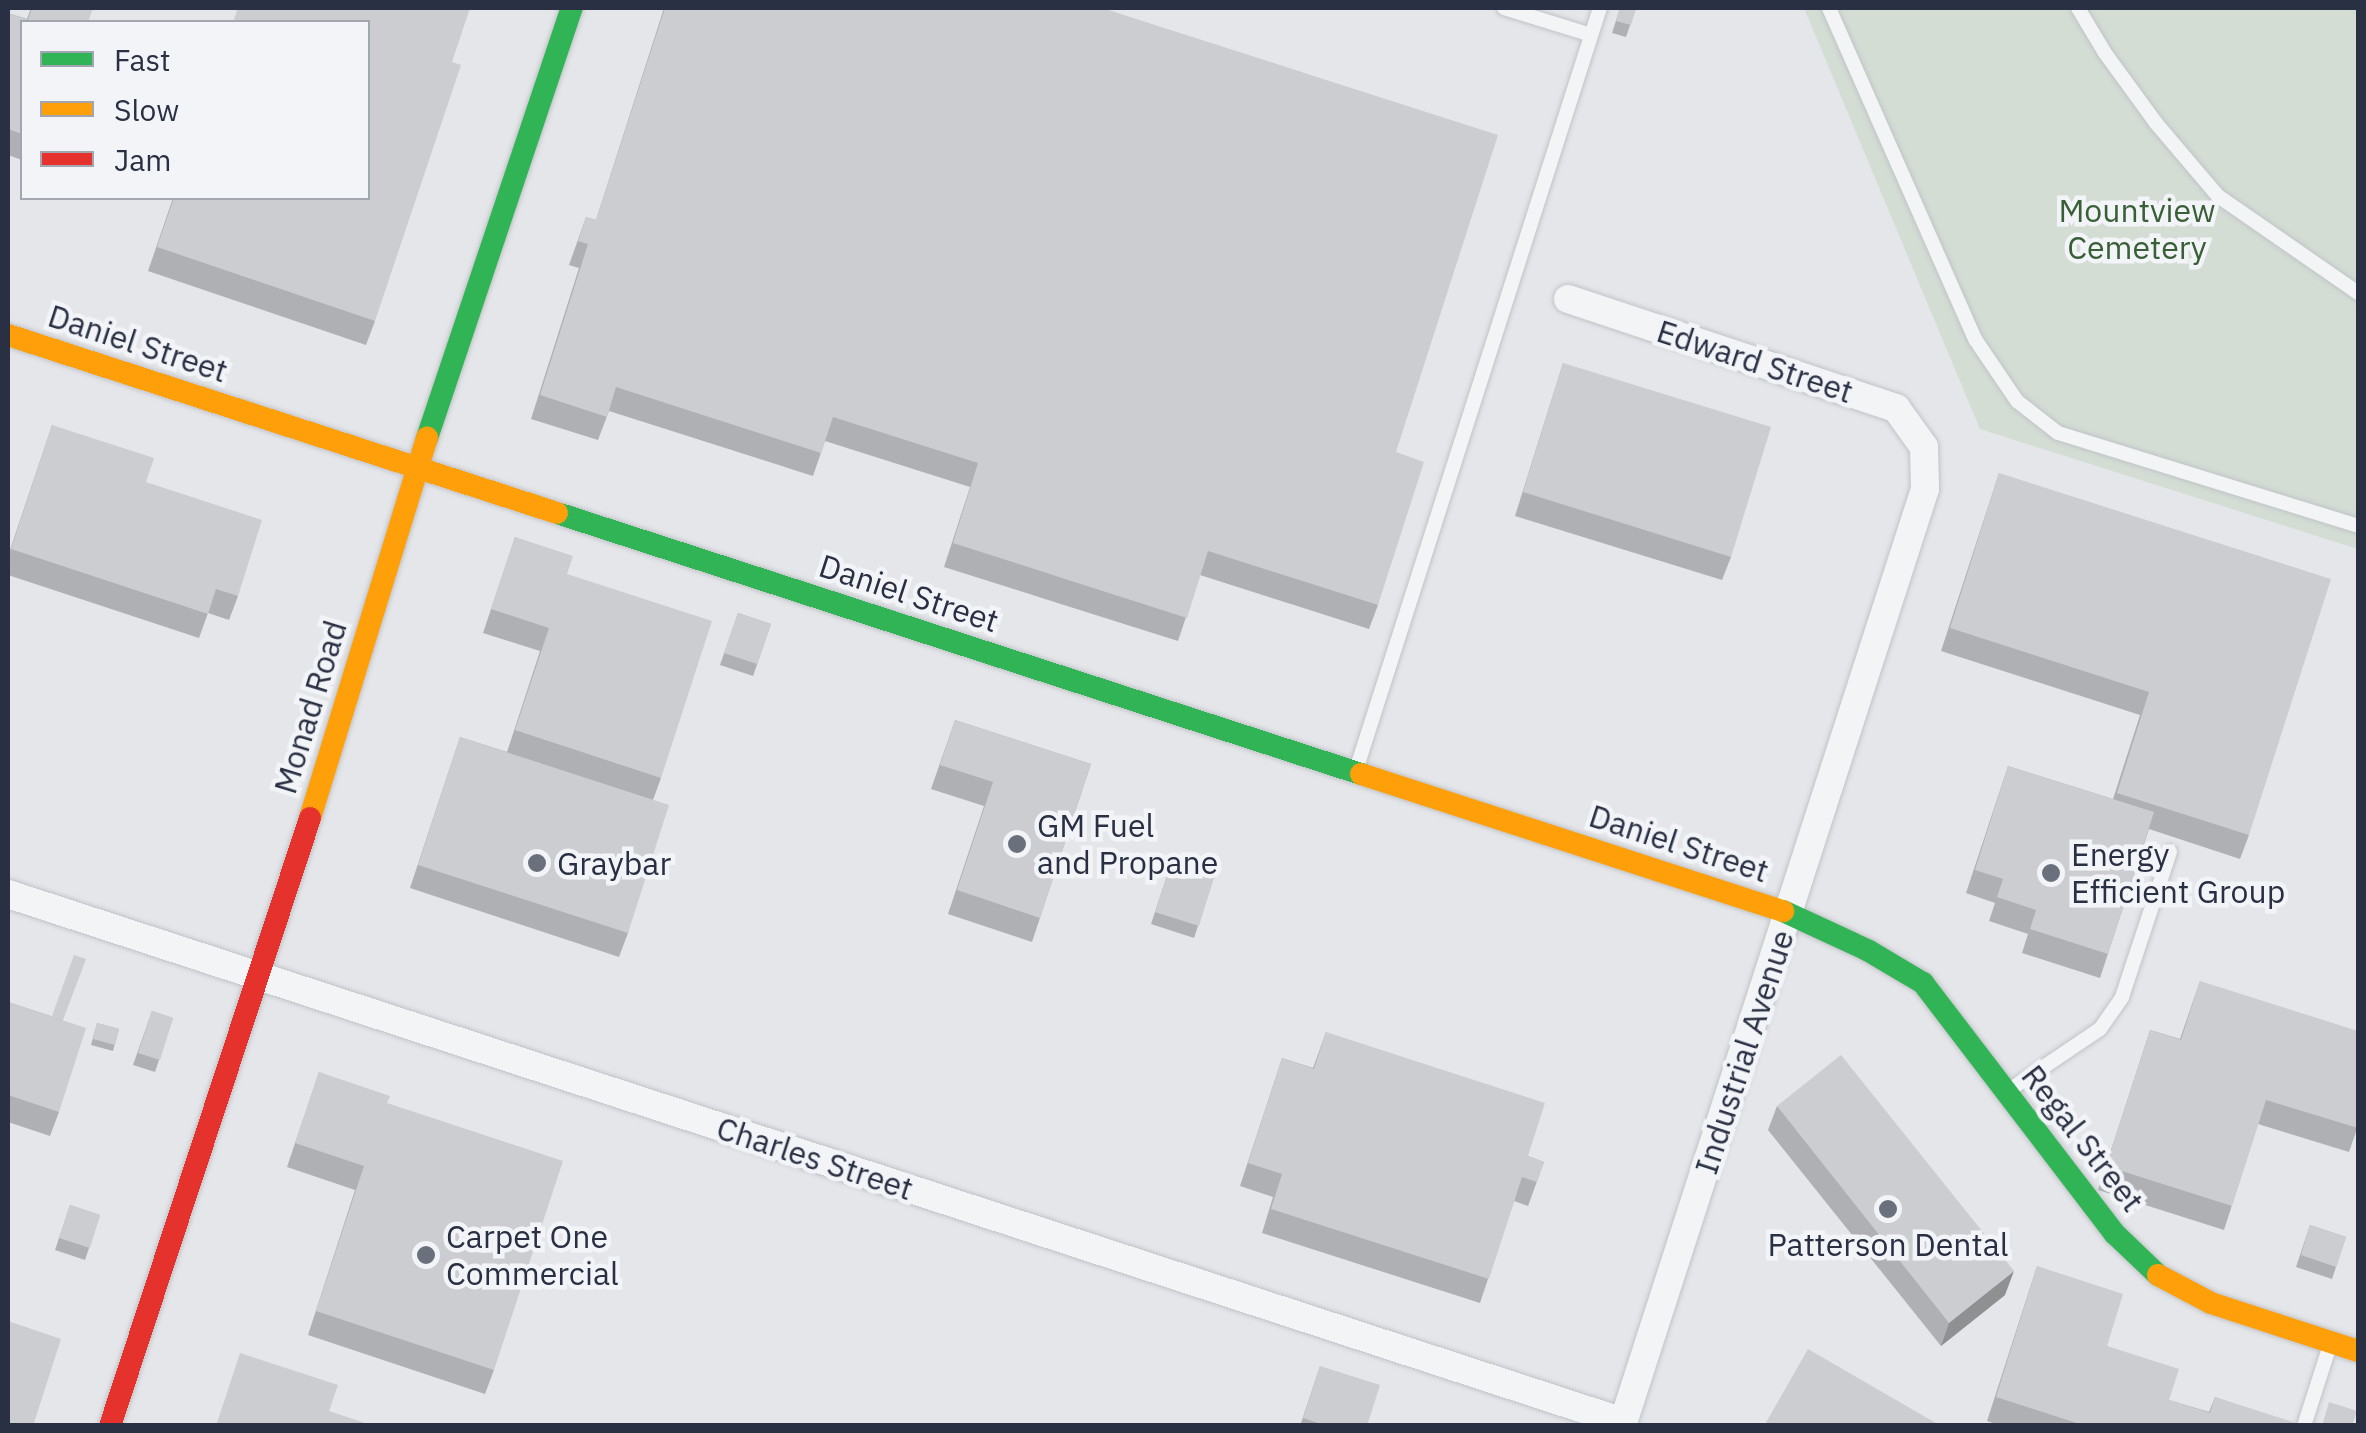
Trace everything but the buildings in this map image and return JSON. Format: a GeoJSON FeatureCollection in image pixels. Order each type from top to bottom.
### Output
{"type":"FeatureCollection","features":[{"type":"Feature","properties":{"kind":"street","name":"Monad Road"},"geometry":{"type":"LineString","coordinates":[[110,1426],[261,977],[417,468],[572,8]]}},
{"type":"Feature","properties":{"kind":"street","name":"Edward Street"},"geometry":{"type":"LineString","coordinates":[[1568,298],[1896,408],[1924,447]]}},
{"type":"Feature","properties":{"kind":"street","name":"Daniel Street"},"geometry":{"type":"LineString","coordinates":[[8,335],[1790,913]]}},
{"type":"Feature","properties":{"kind":"street","name":"Industrial Avenue"},"geometry":{"type":"LineString","coordinates":[[1622,1424],[1925,490],[1924,447]]}},
{"type":"Feature","properties":{"kind":"street","name":"Charles Street"},"geometry":{"type":"LineString","coordinates":[[8,894],[1622,1424]]}},
{"type":"Feature","properties":{"kind":"street","name":"Regal Street"},"geometry":{"type":"LineString","coordinates":[[1790,913],[1869,950],[1923,983],[2114,1233],[2154,1273],[2211,1304],[2358,1351]]}},
{"type":"Feature","properties":{"kind":"lane"},"geometry":{"type":"LineString","coordinates":[[1504,8],[1591,35]]}},
{"type":"Feature","properties":{"kind":"lane"},"geometry":{"type":"LineString","coordinates":[[1356,772],[1600,8]]}},
{"type":"Feature","properties":{"kind":"lane"},"geometry":{"type":"LineString","coordinates":[[1829,8],[1975,339],[2017,401],[2058,432],[2358,526]]}},
{"type":"Feature","properties":{"kind":"lane"},"geometry":{"type":"LineString","coordinates":[[2078,8],[2104,53],[2156,123],[2218,196],[2358,293]]}},
{"type":"Feature","properties":{"kind":"lane"},"geometry":{"type":"LineString","coordinates":[[2006,1092],[2100,1029],[2122,997],[2170,852]]}},
{"type":"Feature","properties":{"kind":"lane"},"geometry":{"type":"LineString","coordinates":[[2304,1426],[2331,1342]]}},
{"type":"Feature","properties":{"kind":"green space","name":"Mountview Cemetery"},"geometry":{"type":"Polygon","coordinates":[[[1804,8],[2358,8],[2358,549],[1980,429],[1804,8]]]}},
{"type":"Feature","properties":{"kind":"traffic: fast"},"geometry":{"type":"LineString","coordinates":[[427,438],[572,8]]}},
{"type":"Feature","properties":{"kind":"traffic: fast"},"geometry":{"type":"LineString","coordinates":[[557,513],[1361,774]]}},
{"type":"Feature","properties":{"kind":"traffic: fast"},"geometry":{"type":"LineString","coordinates":[[1783,911],[1869,951],[1923,983],[2114,1233],[2158,1275]]}},
{"type":"Feature","properties":{"kind":"traffic: slow"},"geometry":{"type":"LineString","coordinates":[[8,335],[557,513]]}},
{"type":"Feature","properties":{"kind":"traffic: slow"},"geometry":{"type":"LineString","coordinates":[[310,818],[427,438]]}},
{"type":"Feature","properties":{"kind":"traffic: slow"},"geometry":{"type":"LineString","coordinates":[[1361,774],[1783,911]]}},
{"type":"Feature","properties":{"kind":"traffic: slow"},"geometry":{"type":"LineString","coordinates":[[2158,1275],[2211,1303],[2358,1351]]}},
{"type":"Feature","properties":{"kind":"traffic: jam"},"geometry":{"type":"LineString","coordinates":[[110,1426],[310,818]]}},
{"type":"Feature","properties":{"kind":"place","name":"GM Fuel and Propane"},"geometry":{"type":"Point","coordinates":[1017,844]}},
{"type":"Feature","properties":{"kind":"place","name":"Graybar"},"geometry":{"type":"Point","coordinates":[537,863]}},
{"type":"Feature","properties":{"kind":"place","name":"Energy Efficient Group"},"geometry":{"type":"Point","coordinates":[2051,873]}},
{"type":"Feature","properties":{"kind":"place","name":"Patterson Dental"},"geometry":{"type":"Point","coordinates":[1888,1209]}},
{"type":"Feature","properties":{"kind":"place","name":"Carpet One Commercial"},"geometry":{"type":"Point","coordinates":[426,1255]}}]}
